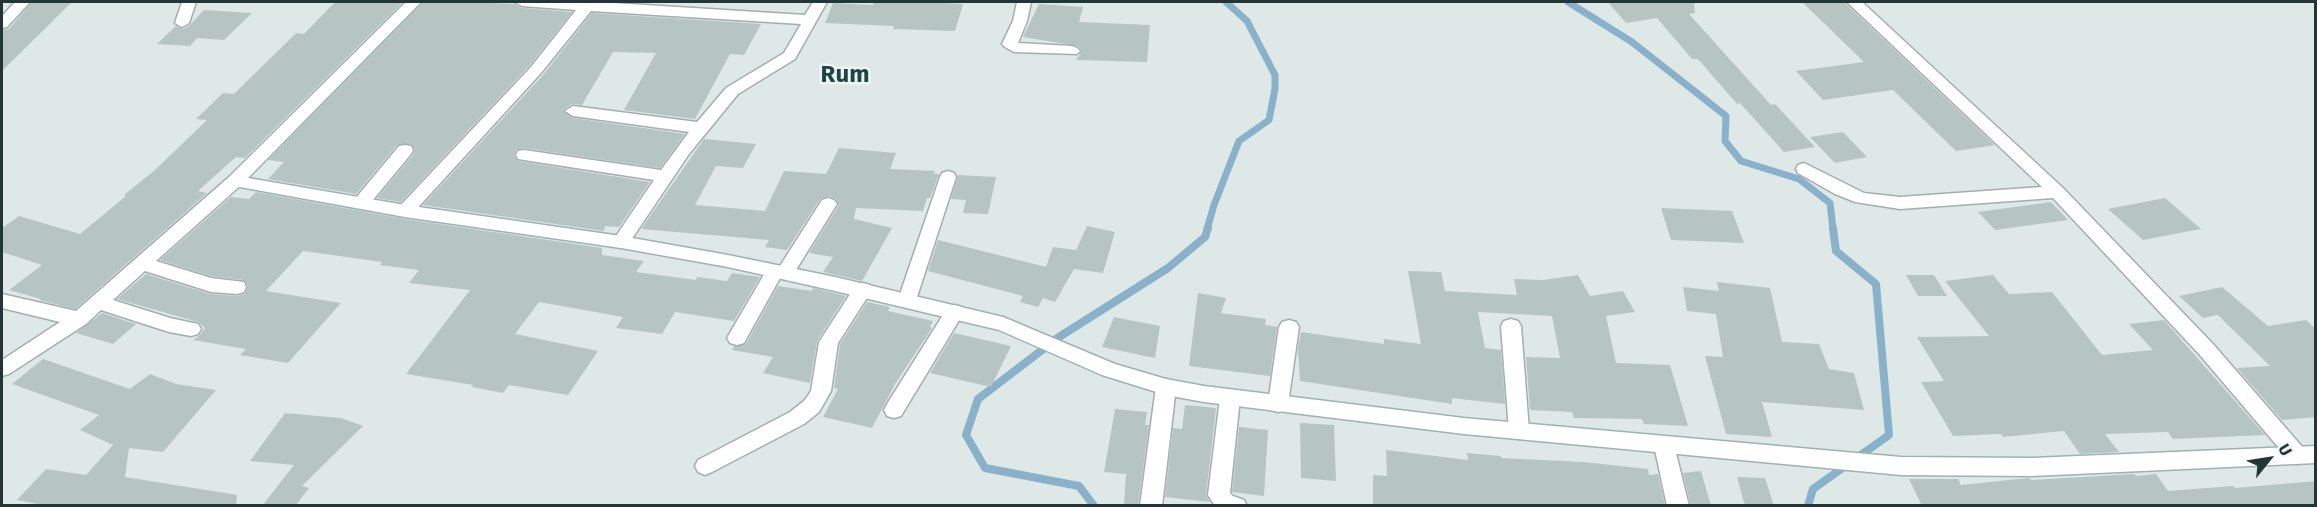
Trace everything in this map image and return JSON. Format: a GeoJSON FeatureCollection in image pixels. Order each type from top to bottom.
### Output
{"type":"FeatureCollection","features":[{"type":"Feature","properties":{"kind":"street"},"geometry":{"type":"LineString","coordinates":[[2,24],[23,2]]}},
{"type":"Feature","properties":{"kind":"street"},"geometry":{"type":"LineString","coordinates":[[182,22],[189,2]]}},
{"type":"Feature","properties":{"kind":"street"},"geometry":{"type":"LineString","coordinates":[[2,369],[79,319],[235,181],[414,2]]}},
{"type":"Feature","properties":{"kind":"street"},"geometry":{"type":"LineString","coordinates":[[522,2],[589,3],[811,20]]}},
{"type":"Feature","properties":{"kind":"street"},"geometry":{"type":"LineString","coordinates":[[621,242],[665,176],[732,91],[790,56],[820,2]]}},
{"type":"Feature","properties":{"kind":"street"},"geometry":{"type":"LineString","coordinates":[[1024,2],[1020,21],[1010,44],[1014,47],[1072,51]]}},
{"type":"Feature","properties":{"kind":"street"},"geometry":{"type":"LineString","coordinates":[[1854,2],[2057,192],[2306,454]]}},
{"type":"Feature","properties":{"kind":"street"},"geometry":{"type":"LineString","coordinates":[[405,211],[536,70],[589,3]]}},
{"type":"Feature","properties":{"kind":"street"},"geometry":{"type":"LineString","coordinates":[[573,111],[701,128]]}},
{"type":"Feature","properties":{"kind":"street"},"geometry":{"type":"LineString","coordinates":[[361,203],[405,150]]}},
{"type":"Feature","properties":{"kind":"street"},"geometry":{"type":"LineString","coordinates":[[524,155],[665,176]]}},
{"type":"Feature","properties":{"kind":"street"},"geometry":{"type":"LineString","coordinates":[[1804,169],[1841,190],[1862,198],[1900,203],[1987,199],[2057,192]]}},
{"type":"Feature","properties":{"kind":"street"},"geometry":{"type":"LineString","coordinates":[[907,300],[948,177]]}},
{"type":"Feature","properties":{"kind":"street"},"geometry":{"type":"LineString","coordinates":[[235,181],[405,211],[621,242],[863,290],[1003,324],[1080,358],[1166,387],[1230,398],[1519,432],[1901,466],[2032,467],[2306,454]]}},
{"type":"Feature","properties":{"kind":"street"},"geometry":{"type":"LineString","coordinates":[[737,338],[828,204]]}},
{"type":"Feature","properties":{"kind":"street"},"geometry":{"type":"LineString","coordinates":[[142,263],[211,285],[237,286]]}},
{"type":"Feature","properties":{"kind":"street"},"geometry":{"type":"LineString","coordinates":[[705,466],[797,418],[812,406],[821,391],[829,342],[863,290]]}},
{"type":"Feature","properties":{"kind":"street"},"geometry":{"type":"LineString","coordinates":[[2,301],[79,319]]}},
{"type":"Feature","properties":{"kind":"street"},"geometry":{"type":"LineString","coordinates":[[98,302],[170,325],[191,329]]}},
{"type":"Feature","properties":{"kind":"street"},"geometry":{"type":"LineString","coordinates":[[894,411],[956,312]]}},
{"type":"Feature","properties":{"kind":"street"},"geometry":{"type":"LineString","coordinates":[[1511,326],[1519,432]]}},
{"type":"Feature","properties":{"kind":"street"},"geometry":{"type":"LineString","coordinates":[[1278,404],[1289,327]]}},
{"type":"Feature","properties":{"kind":"street"},"geometry":{"type":"LineString","coordinates":[[1151,506],[1166,387]]}},
{"type":"Feature","properties":{"kind":"street"},"geometry":{"type":"LineString","coordinates":[[1230,398],[1219,495],[1226,504],[1236,506]]}},
{"type":"Feature","properties":{"kind":"street"},"geometry":{"type":"LineString","coordinates":[[1664,445],[1678,506]]}},
{"type":"Feature","properties":{"kind":"building"},"geometry":{"type":"Polygon","coordinates":[[[32,2],[72,2],[2,71],[2,30],[9,29],[32,2]]]}},
{"type":"Feature","properties":{"kind":"building"},"geometry":{"type":"Polygon","coordinates":[[[338,2],[403,2],[245,158],[236,157],[198,191],[207,193],[75,309],[9,290],[42,265],[2,252],[2,228],[19,216],[80,234],[155,170],[207,120],[196,119],[223,93],[234,94],[296,33],[304,34],[333,4],[338,2]]]}},
{"type":"Feature","properties":{"kind":"building"},"geometry":{"type":"Polygon","coordinates":[[[423,2],[514,4],[522,8],[572,12],[529,66],[401,202],[377,198],[413,155],[415,149],[411,144],[397,145],[356,194],[268,179],[284,162],[268,160],[423,2]]]}},
{"type":"Feature","properties":{"kind":"building"},"geometry":{"type":"Polygon","coordinates":[[[874,2],[963,4],[955,31],[893,29],[894,26],[825,23],[833,3],[873,5],[874,2]]]}},
{"type":"Feature","properties":{"kind":"building"},"geometry":{"type":"Polygon","coordinates":[[[1608,2],[1694,2],[1695,13],[1689,14],[1771,105],[1775,104],[1815,147],[1784,152],[1740,103],[1737,104],[1698,59],[1692,59],[1657,18],[1626,23],[1608,2]]]}},
{"type":"Feature","properties":{"kind":"building"},"geometry":{"type":"Polygon","coordinates":[[[1802,2],[1844,2],[1995,145],[1956,151],[1893,90],[1823,100],[1796,71],[1864,62],[1802,2]]]}},
{"type":"Feature","properties":{"kind":"building"},"geometry":{"type":"Polygon","coordinates":[[[1039,4],[1083,7],[1079,22],[1150,25],[1147,62],[1076,60],[1082,51],[1078,46],[1023,37],[1039,4]]]}},
{"type":"Feature","properties":{"kind":"building"},"geometry":{"type":"Polygon","coordinates":[[[204,10],[252,13],[224,40],[197,38],[190,46],[157,44],[176,26],[183,29],[190,25],[204,10]]]}},
{"type":"Feature","properties":{"kind":"building"},"geometry":{"type":"Polygon","coordinates":[[[592,13],[761,24],[744,55],[730,54],[695,119],[624,110],[656,53],[613,52],[582,105],[572,104],[563,110],[573,118],[685,134],[660,168],[524,148],[516,150],[514,156],[518,161],[650,182],[619,227],[605,226],[604,231],[423,205],[543,75],[592,13]]]}},
{"type":"Feature","properties":{"kind":"building"},"geometry":{"type":"Polygon","coordinates":[[[1843,132],[1867,157],[1835,163],[1810,137],[1843,132]]]}},
{"type":"Feature","properties":{"kind":"building"},"geometry":{"type":"Polygon","coordinates":[[[704,139],[756,144],[743,168],[716,166],[695,205],[765,211],[784,171],[826,174],[839,148],[896,153],[890,169],[935,171],[934,174],[939,174],[923,211],[856,208],[854,219],[892,228],[862,281],[823,272],[833,257],[809,253],[839,205],[836,199],[829,196],[820,199],[787,250],[765,247],[769,240],[641,229],[704,139]]]}},
{"type":"Feature","properties":{"kind":"building"},"geometry":{"type":"Polygon","coordinates":[[[958,175],[996,177],[988,214],[963,213],[966,200],[951,199],[958,175]]]}},
{"type":"Feature","properties":{"kind":"building"},"geometry":{"type":"Polygon","coordinates":[[[256,192],[405,219],[602,248],[602,255],[644,261],[636,272],[696,280],[697,277],[727,281],[732,273],[760,277],[734,321],[675,312],[662,334],[616,328],[623,317],[539,302],[515,334],[598,351],[568,395],[509,385],[503,393],[472,387],[473,385],[406,374],[470,290],[409,283],[419,270],[380,265],[382,262],[303,251],[266,291],[341,303],[288,363],[240,355],[246,349],[193,340],[205,328],[198,322],[117,299],[146,274],[210,294],[237,296],[245,294],[248,286],[244,280],[211,276],[160,260],[231,197],[249,199],[256,192]]]}},
{"type":"Feature","properties":{"kind":"building"},"geometry":{"type":"Polygon","coordinates":[[[2165,198],[2201,229],[2143,240],[2108,209],[2165,198]]]}},
{"type":"Feature","properties":{"kind":"building"},"geometry":{"type":"Polygon","coordinates":[[[2051,202],[2068,220],[1995,230],[1978,212],[2051,202]]]}},
{"type":"Feature","properties":{"kind":"building"},"geometry":{"type":"Polygon","coordinates":[[[1661,208],[1732,211],[1744,243],[1671,240],[1661,208]]]}},
{"type":"Feature","properties":{"kind":"building"},"geometry":{"type":"Polygon","coordinates":[[[1087,226],[1115,232],[1103,273],[1074,269],[1055,302],[1043,298],[1038,307],[1020,302],[1023,296],[928,271],[938,240],[1046,267],[1053,247],[1076,250],[1087,226]]]}},
{"type":"Feature","properties":{"kind":"building"},"geometry":{"type":"Polygon","coordinates":[[[1408,271],[1441,272],[1445,291],[1517,295],[1514,279],[1543,280],[1578,275],[1590,296],[1623,291],[1635,312],[1606,316],[1616,363],[1670,365],[1688,426],[1644,424],[1642,419],[1574,418],[1572,412],[1530,410],[1526,357],[1560,358],[1552,316],[1478,312],[1485,348],[1501,350],[1505,404],[1452,398],[1452,404],[1300,381],[1298,349],[1301,332],[1384,344],[1384,339],[1421,344],[1408,271]]]}},
{"type":"Feature","properties":{"kind":"building"},"geometry":{"type":"Polygon","coordinates":[[[1906,275],[1934,275],[1947,296],[1918,296],[1906,275]]]}},
{"type":"Feature","properties":{"kind":"building"},"geometry":{"type":"Polygon","coordinates":[[[1993,275],[2009,294],[2052,292],[2102,355],[2153,350],[2129,324],[2164,320],[2265,435],[2173,439],[2168,432],[2105,434],[2119,452],[2080,454],[2064,431],[2003,437],[2001,434],[1953,436],[1921,382],[1944,381],[1917,337],[1989,336],[1945,281],[1993,275]]]}},
{"type":"Feature","properties":{"kind":"building"},"geometry":{"type":"Polygon","coordinates":[[[1717,282],[1770,288],[1782,342],[1819,344],[1829,369],[1854,373],[1864,410],[1762,402],[1772,437],[1726,434],[1705,356],[1723,357],[1716,314],[1687,311],[1683,287],[1719,291],[1717,282]]]}},
{"type":"Feature","properties":{"kind":"building"},"geometry":{"type":"Polygon","coordinates":[[[778,286],[812,291],[813,288],[846,296],[817,341],[810,383],[763,373],[773,357],[732,350],[734,346],[746,344],[778,286]]]}},
{"type":"Feature","properties":{"kind":"building"},"geometry":{"type":"Polygon","coordinates":[[[2222,287],[2268,326],[2306,320],[2316,329],[2316,417],[2282,420],[2237,368],[2270,366],[2218,315],[2203,318],[2179,296],[2222,287]]]}},
{"type":"Feature","properties":{"kind":"building"},"geometry":{"type":"Polygon","coordinates":[[[1198,293],[1226,298],[1221,313],[1266,319],[1265,325],[1277,327],[1270,376],[1189,366],[1198,293]]]}},
{"type":"Feature","properties":{"kind":"building"},"geometry":{"type":"Polygon","coordinates":[[[867,302],[890,307],[888,311],[933,321],[930,327],[932,328],[895,384],[872,428],[823,417],[838,389],[834,388],[840,344],[867,302]]]}},
{"type":"Feature","properties":{"kind":"building"},"geometry":{"type":"Polygon","coordinates":[[[102,313],[136,324],[113,344],[76,333],[102,313]]]}},
{"type":"Feature","properties":{"kind":"building"},"geometry":{"type":"Polygon","coordinates":[[[1114,317],[1160,326],[1155,358],[1102,347],[1114,317]]]}},
{"type":"Feature","properties":{"kind":"building"},"geometry":{"type":"Polygon","coordinates":[[[954,333],[1011,346],[991,387],[930,373],[954,333]]]}},
{"type":"Feature","properties":{"kind":"building"},"geometry":{"type":"Polygon","coordinates":[[[43,359],[130,389],[150,374],[176,384],[216,390],[163,452],[129,448],[125,477],[237,495],[236,506],[48,506],[17,500],[46,469],[86,475],[113,445],[80,430],[99,415],[12,384],[43,359]]]}},
{"type":"Feature","properties":{"kind":"building"},"geometry":{"type":"Polygon","coordinates":[[[1185,405],[1216,408],[1206,495],[1210,502],[1165,497],[1173,428],[1182,429],[1185,405]]]}},
{"type":"Feature","properties":{"kind":"building"},"geometry":{"type":"Polygon","coordinates":[[[1115,409],[1147,412],[1145,425],[1149,425],[1138,506],[1124,506],[1126,474],[1104,472],[1115,409]]]}},
{"type":"Feature","properties":{"kind":"building"},"geometry":{"type":"Polygon","coordinates":[[[285,413],[341,418],[363,426],[302,486],[309,488],[295,506],[262,506],[294,465],[250,461],[285,413]]]}},
{"type":"Feature","properties":{"kind":"building"},"geometry":{"type":"Polygon","coordinates":[[[1300,423],[1334,425],[1336,481],[1301,478],[1300,423]]]}},
{"type":"Feature","properties":{"kind":"building"},"geometry":{"type":"Polygon","coordinates":[[[1239,427],[1268,430],[1264,496],[1232,492],[1239,427]]]}},
{"type":"Feature","properties":{"kind":"building"},"geometry":{"type":"Polygon","coordinates":[[[1386,450],[1468,460],[1467,453],[1501,456],[1501,458],[1583,462],[1648,469],[1649,475],[1658,474],[1665,506],[1373,506],[1373,475],[1387,476],[1386,450]]]}},
{"type":"Feature","properties":{"kind":"building"},"geometry":{"type":"Polygon","coordinates":[[[1701,471],[1711,506],[1691,506],[1683,473],[1701,471]]]}},
{"type":"Feature","properties":{"kind":"building"},"geometry":{"type":"Polygon","coordinates":[[[2134,474],[2136,476],[2156,474],[2168,491],[2316,481],[2316,506],[1922,506],[1909,479],[1958,479],[1961,485],[2028,478],[2032,480],[2134,474]]]}},
{"type":"Feature","properties":{"kind":"building"},"geometry":{"type":"Polygon","coordinates":[[[1737,477],[1765,478],[1774,506],[1745,506],[1737,477]]]}},
{"type":"Feature","properties":{"kind":"waterway"},"geometry":{"type":"LineString","coordinates":[[1207,229],[1239,141],[1269,120],[1275,89],[1275,75],[1247,21],[1226,2]]}},
{"type":"Feature","properties":{"kind":"waterway"},"geometry":{"type":"LineString","coordinates":[[1568,2],[1632,42],[1726,116],[1725,141],[1741,161],[1799,179],[1830,203],[1833,229]]}},
{"type":"Feature","properties":{"kind":"waterway"},"geometry":{"type":"LineString","coordinates":[[1094,506],[1079,486],[985,468],[966,435],[978,399],[1059,337],[1168,268],[1205,237],[1208,228]]}},
{"type":"Feature","properties":{"kind":"waterway"},"geometry":{"type":"LineString","coordinates":[[1808,506],[1813,489],[1889,435],[1876,284],[1836,251],[1833,228]]}},
{"type":"Feature","properties":{"kind":"district","name":"Rum"},"geometry":{"type":"Point","coordinates":[845,75]}}]}
